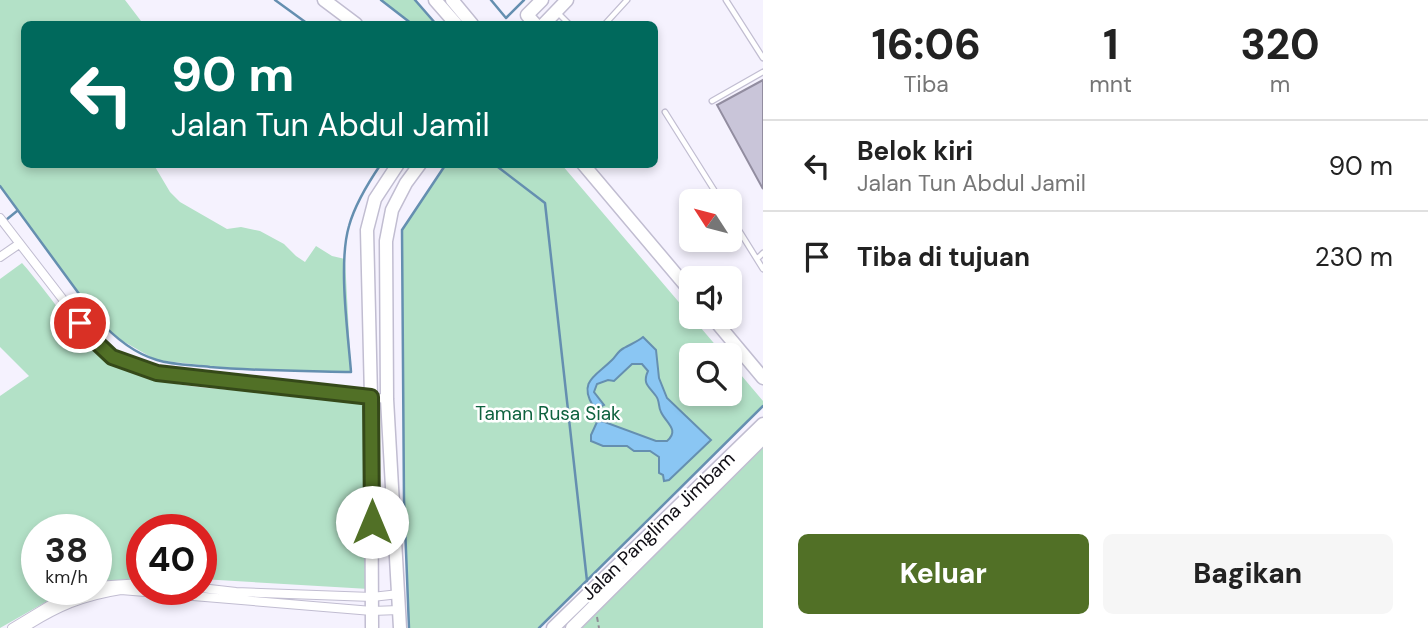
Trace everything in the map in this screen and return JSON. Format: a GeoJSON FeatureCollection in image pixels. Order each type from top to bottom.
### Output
{"type":"FeatureCollection","features":[{"type":"Feature","properties":{"kind":"street"},"geometry":{"type":"LineString","coordinates":[[324,0],[352,21]]}},
{"type":"Feature","properties":{"kind":"street"},"geometry":{"type":"LineString","coordinates":[[435,0],[454,21]]}},
{"type":"Feature","properties":{"kind":"street"},"geometry":{"type":"LineString","coordinates":[[452,0],[470,21]]}},
{"type":"Feature","properties":{"kind":"street"},"geometry":{"type":"LineString","coordinates":[[532,21],[527,15],[542,0]]}},
{"type":"Feature","properties":{"kind":"street"},"geometry":{"type":"LineString","coordinates":[[547,21],[567,0]]}},
{"type":"Feature","properties":{"kind":"street"},"geometry":{"type":"LineString","coordinates":[[372,628],[371,397],[366,230],[375,199],[395,168]]}},
{"type":"Feature","properties":{"kind":"street"},"geometry":{"type":"LineString","coordinates":[[400,628],[387,399],[388,226],[392,210],[417,168]]}},
{"type":"Feature","properties":{"kind":"street"},"geometry":{"type":"LineString","coordinates":[[586,168],[679,278]]}},
{"type":"Feature","properties":{"kind":"street"},"geometry":{"type":"LineString","coordinates":[[0,218],[95,341],[112,357],[136,368],[157,373],[387,399]]}},
{"type":"Feature","properties":{"kind":"street"},"geometry":{"type":"LineString","coordinates":[[0,257],[19,244]]}},
{"type":"Feature","properties":{"kind":"street"},"geometry":{"type":"LineString","coordinates":[[722,329],[763,378]]}},
{"type":"Feature","properties":{"kind":"street","name":"Jalan Panglima Jimbam"},"geometry":{"type":"LineString","coordinates":[[553,628],[763,424]]}},
{"type":"Feature","properties":{"kind":"street","name":"Jalan Panglima Jimbam"},"geometry":{"type":"LineString","coordinates":[[572,628],[763,438]]}},
{"type":"Feature","properties":{"kind":"street"},"geometry":{"type":"LineString","coordinates":[[24,628],[35,625],[53,609],[90,595],[121,590],[372,611],[399,610]]}},
{"type":"Feature","properties":{"kind":"street"},"geometry":{"type":"LineString","coordinates":[[217,590],[372,597],[399,594]]}},
{"type":"Feature","properties":{"kind":"street"},"geometry":{"type":"LineString","coordinates":[[12,628],[50,605]]}},
{"type":"Feature","properties":{"kind":"lane"},"geometry":{"type":"LineString","coordinates":[[608,21],[627,0]]}},
{"type":"Feature","properties":{"kind":"lane"},"geometry":{"type":"LineString","coordinates":[[726,0],[763,58]]}},
{"type":"Feature","properties":{"kind":"lane"},"geometry":{"type":"LineString","coordinates":[[557,11],[566,21]]}},
{"type":"Feature","properties":{"kind":"lane"},"geometry":{"type":"LineString","coordinates":[[712,101],[763,72]]}},
{"type":"Feature","properties":{"kind":"lane"},"geometry":{"type":"LineString","coordinates":[[665,112],[713,189]]}},
{"type":"Feature","properties":{"kind":"lane"},"geometry":{"type":"LineString","coordinates":[[742,235],[763,269]]}},
{"type":"Feature","properties":{"kind":"lane"},"geometry":{"type":"LineString","coordinates":[[757,259],[763,253]]}},
{"type":"Feature","properties":{"kind":"green space"},"geometry":{"type":"Polygon","coordinates":[[[0,0],[125,0],[141,21],[21,21],[21,168],[156,168],[170,192],[180,202],[227,229],[241,227],[260,231],[284,244],[305,262],[316,246],[332,256],[345,259],[351,372],[246,370],[156,360],[114,336],[96,317],[0,186],[0,0]]]}},
{"type":"Feature","properties":{"kind":"green space"},"geometry":{"type":"Polygon","coordinates":[[[381,0],[415,0],[433,21],[408,21],[381,0]]]}},
{"type":"Feature","properties":{"kind":"green space","name":"Taman Rusa Siak"},"geometry":{"type":"Polygon","coordinates":[[[444,168],[565,168],[679,302],[679,329],[702,329],[714,343],[679,343],[679,406],[742,406],[742,376],[763,401],[763,406],[539,628],[409,628],[404,500],[402,230],[444,168]]]}},
{"type":"Feature","properties":{"kind":"green space"},"geometry":{"type":"Polygon","coordinates":[[[22,263],[92,347],[119,366],[137,374],[199,387],[366,401],[369,589],[217,580],[217,514],[126,514],[126,580],[112,580],[112,514],[21,514],[21,605],[41,605],[0,628],[0,396],[29,376],[0,347],[0,279],[22,263]]]}},
{"type":"Feature","properties":{"kind":"green space"},"geometry":{"type":"Polygon","coordinates":[[[763,445],[763,628],[582,628],[737,470],[763,445]]]}},
{"type":"Feature","properties":{"kind":"water"},"geometry":{"type":"Polygon","coordinates":[[[643,337],[656,350],[659,378],[667,398],[711,440],[669,480],[664,481],[663,475],[659,473],[659,457],[650,451],[634,451],[627,446],[603,446],[591,441],[597,422],[602,421],[656,441],[667,441],[671,437],[671,426],[647,385],[648,371],[642,364],[632,364],[614,381],[597,384],[594,392],[604,405],[600,407],[593,406],[587,391],[595,375],[620,351],[643,337]]]}},
{"type":"Feature","properties":{"kind":"building"},"geometry":{"type":"Polygon","coordinates":[[[763,80],[763,189],[717,105],[763,80]]]}},
{"type":"Feature","properties":{"kind":"waterway"},"geometry":{"type":"LineString","coordinates":[[275,0],[304,21]]}},
{"type":"Feature","properties":{"kind":"waterway"},"geometry":{"type":"LineString","coordinates":[[381,0],[408,21]]}},
{"type":"Feature","properties":{"kind":"waterway"},"geometry":{"type":"LineString","coordinates":[[415,0],[433,21]]}},
{"type":"Feature","properties":{"kind":"waterway"},"geometry":{"type":"LineString","coordinates":[[491,0],[506,18],[524,0]]}},
{"type":"Feature","properties":{"kind":"waterway"},"geometry":{"type":"LineString","coordinates":[[0,186],[96,317],[116,337],[140,353],[157,360],[183,365],[351,372],[345,298],[346,241],[358,202],[378,168]]}},
{"type":"Feature","properties":{"kind":"waterway"},"geometry":{"type":"LineString","coordinates":[[409,628],[404,500],[402,230],[443,168]]}},
{"type":"Feature","properties":{"kind":"waterway"},"geometry":{"type":"LineString","coordinates":[[499,168],[545,203],[587,581]]}},
{"type":"Feature","properties":{"kind":"waterway"},"geometry":{"type":"LineString","coordinates":[[6,220],[17,211]]}},
{"type":"Feature","properties":{"kind":"waterway"},"geometry":{"type":"LineString","coordinates":[[539,628],[763,406]]}},
{"type":"Feature","properties":{"kind":"route"},"geometry":{"type":"LineString","coordinates":[[80,323],[112,357],[136,368],[157,373],[371,397],[372,522]]}}]}
